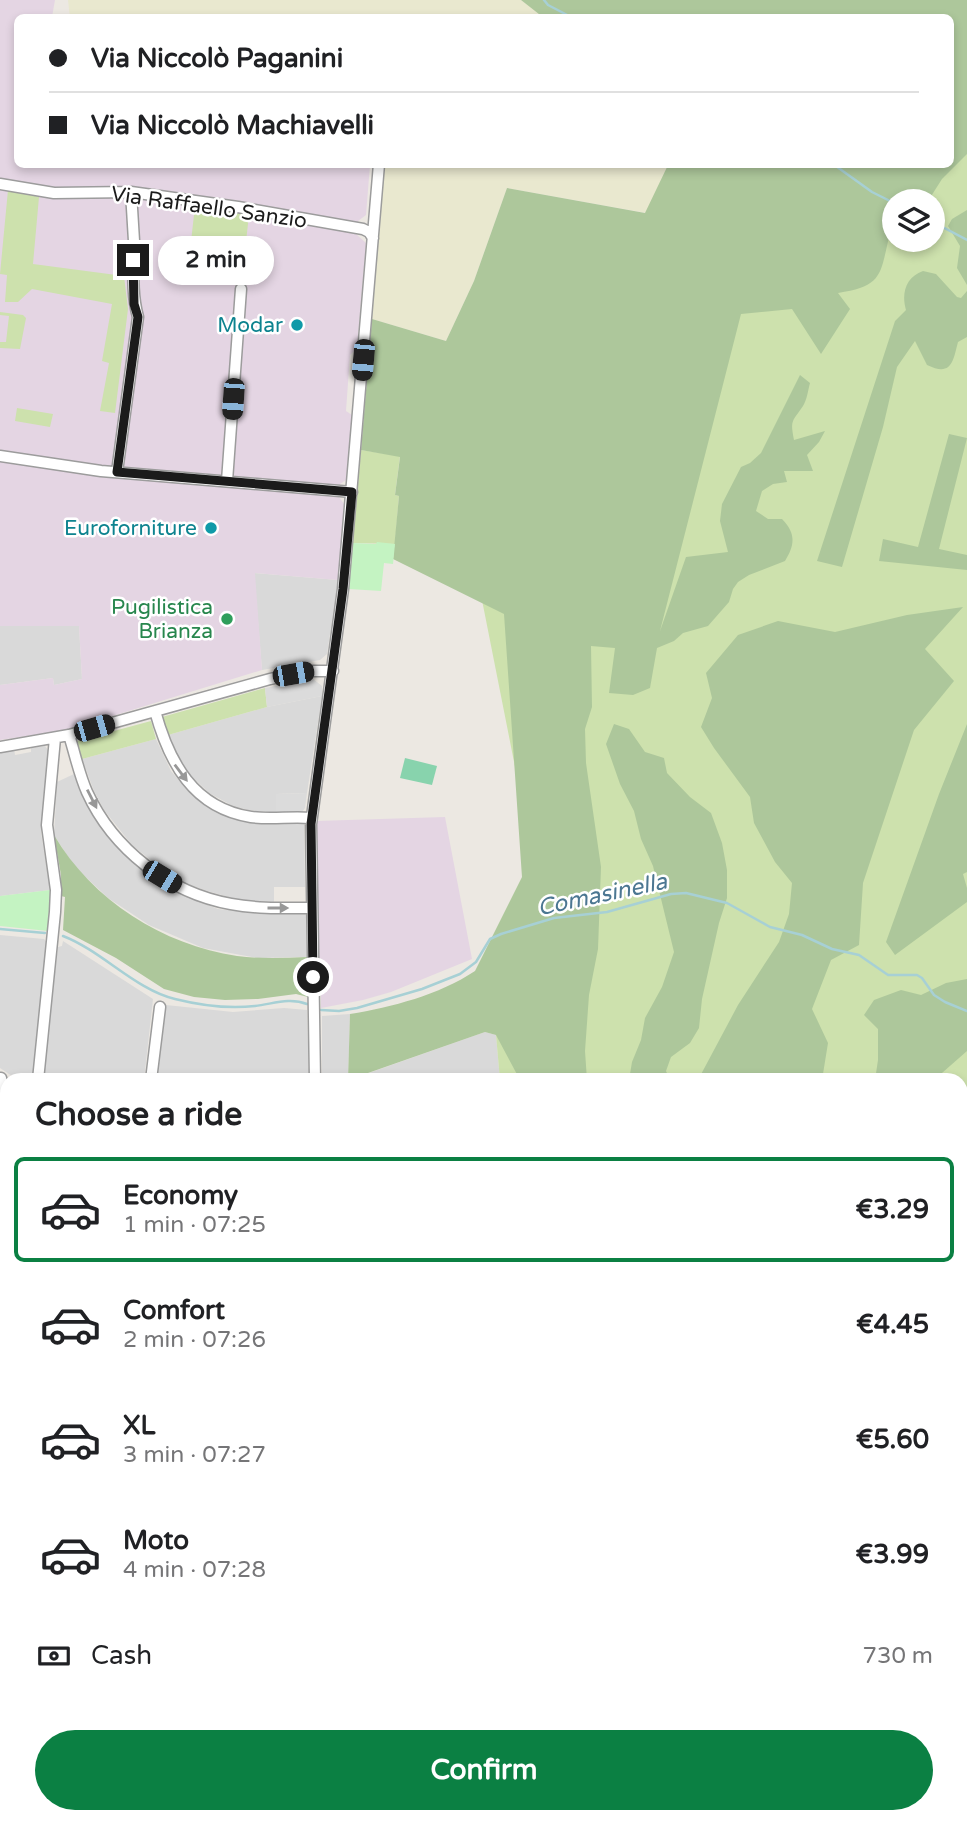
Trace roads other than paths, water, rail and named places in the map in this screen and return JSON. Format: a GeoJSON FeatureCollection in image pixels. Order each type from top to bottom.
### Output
{"type":"FeatureCollection","features":[{"type":"Feature","properties":{"kind":"street"},"geometry":{"type":"LineString","coordinates":[[315,1073],[311,818],[345,578],[379,168]]}},
{"type":"Feature","properties":{"kind":"street","name":"Via Raffaello Sanzio"},"geometry":{"type":"LineString","coordinates":[[0,184],[54,192],[131,192],[238,207],[363,229],[373,238]]}},
{"type":"Feature","properties":{"kind":"street"},"geometry":{"type":"LineString","coordinates":[[117,472],[138,317],[134,304],[131,192]]}},
{"type":"Feature","properties":{"kind":"street"},"geometry":{"type":"LineString","coordinates":[[228,481],[241,289]]}},
{"type":"Feature","properties":{"kind":"street"},"geometry":{"type":"LineString","coordinates":[[0,456],[117,472],[352,492]]}},
{"type":"Feature","properties":{"kind":"street"},"geometry":{"type":"LineString","coordinates":[[0,747],[69,735],[270,678],[309,671],[333,671]]}},
{"type":"Feature","properties":{"kind":"street"},"geometry":{"type":"LineString","coordinates":[[155,711],[172,761],[203,796],[241,815],[311,818]]}},
{"type":"Feature","properties":{"kind":"street"},"geometry":{"type":"LineString","coordinates":[[69,735],[80,775],[96,808],[126,847],[155,872],[188,891],[222,902],[250,907],[312,908]]}},
{"type":"Feature","properties":{"kind":"street"},"geometry":{"type":"LineString","coordinates":[[38,1073],[56,890],[47,825],[55,738]]}},
{"type":"Feature","properties":{"kind":"street"},"geometry":{"type":"LineString","coordinates":[[152,1073],[160,1006]]}},
{"type":"Feature","properties":{"kind":"waterway"},"geometry":{"type":"LineString","coordinates":[[544,0],[565,14]]}},
{"type":"Feature","properties":{"kind":"waterway"},"geometry":{"type":"LineString","coordinates":[[839,168],[882,197]]}},
{"type":"Feature","properties":{"kind":"waterway"},"geometry":{"type":"LineString","coordinates":[[945,228],[967,240]]}},
{"type":"Feature","properties":{"kind":"waterway","name":"Comasinella"},"geometry":{"type":"LineString","coordinates":[[321,1010],[357,1008],[422,989],[460,974],[476,962],[490,939],[501,934],[554,918],[607,912],[671,894],[686,893],[727,903],[770,927],[802,935],[832,949],[859,955],[888,975],[917,975],[934,995],[967,1011]]}},
{"type":"Feature","properties":{"kind":"waterway","name":"Comasinella"},"geometry":{"type":"LineString","coordinates":[[0,929],[45,933]]}},
{"type":"Feature","properties":{"kind":"waterway","name":"Comasinella"},"geometry":{"type":"LineString","coordinates":[[63,936],[147,987],[175,999],[225,1007],[287,1001],[307,1004]]}},
{"type":"Feature","properties":{"kind":"place","name":"Modar"},"geometry":{"type":"Point","coordinates":[297,325]}},
{"type":"Feature","properties":{"kind":"place","name":"Euroforniture"},"geometry":{"type":"Point","coordinates":[211,528]}},
{"type":"Feature","properties":{"kind":"place","name":"Pugilistica Brianza"},"geometry":{"type":"Point","coordinates":[227,619]}}]}
